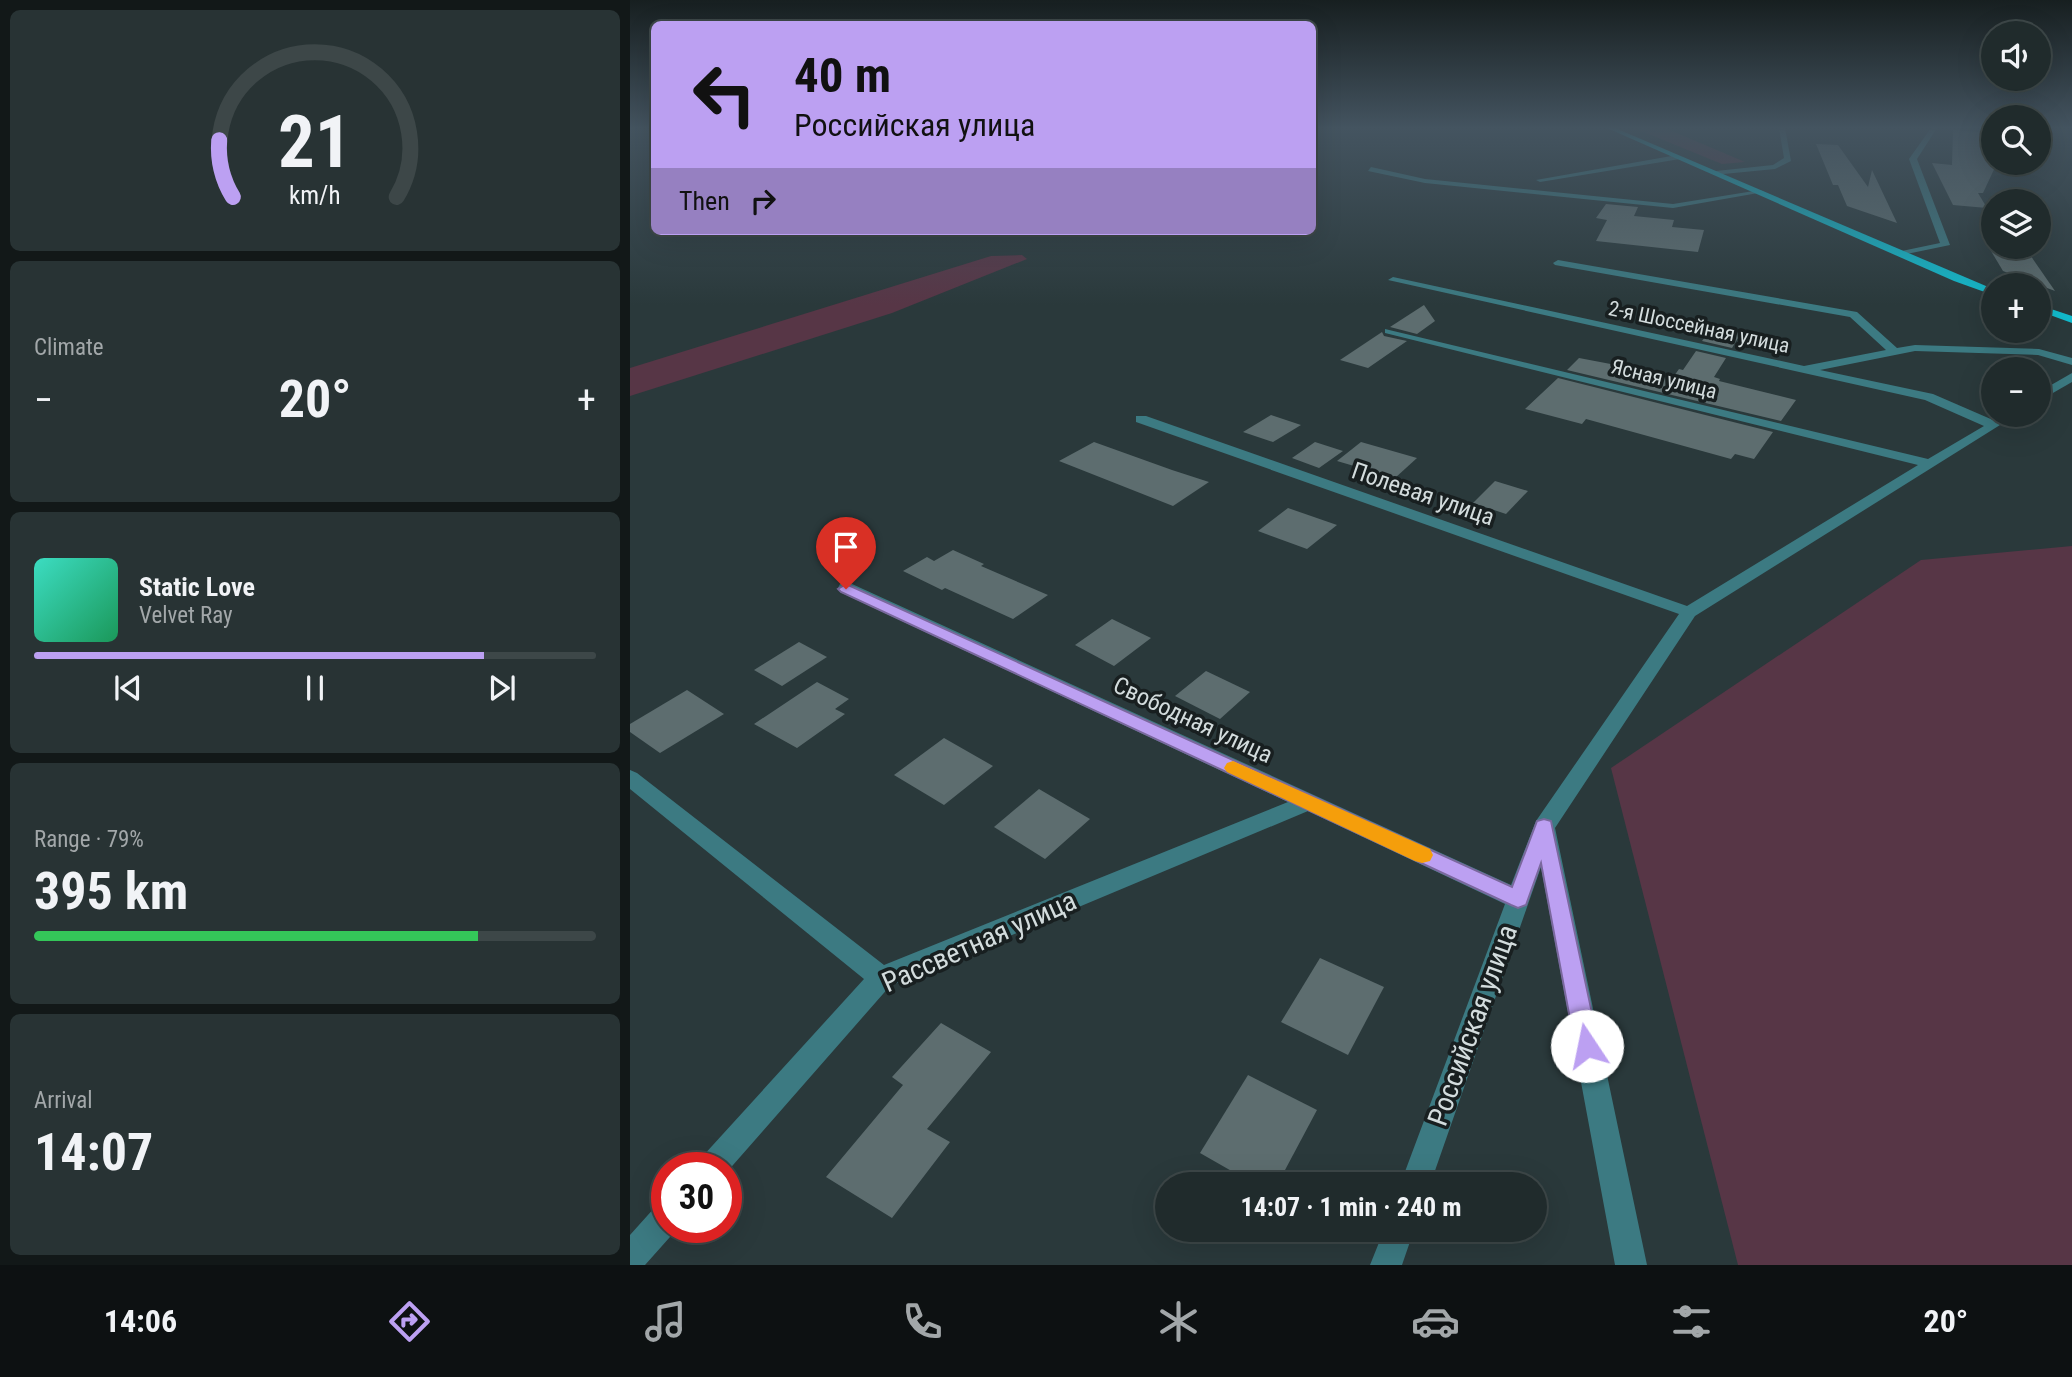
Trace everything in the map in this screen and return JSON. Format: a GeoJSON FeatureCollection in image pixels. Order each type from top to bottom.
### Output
{"type":"FeatureCollection","features":[{"type":"Feature","properties":{"kind":"main road"},"geometry":{"type":"LineString","coordinates":[[1748,187],[1981,287]]}},
{"type":"Feature","properties":{"kind":"main road"},"geometry":{"type":"LineString","coordinates":[[2051,312],[2072,320]]}},
{"type":"Feature","properties":{"kind":"street"},"geometry":{"type":"LineString","coordinates":[[1485,187],[1673,206],[1760,192]]}},
{"type":"Feature","properties":{"kind":"street"},"geometry":{"type":"LineString","coordinates":[[1900,254],[1945,245],[1923,187]]}},
{"type":"Feature","properties":{"kind":"street"},"geometry":{"type":"LineString","coordinates":[[1558,262],[1853,314],[1895,352]]}},
{"type":"Feature","properties":{"kind":"street","name":"2-я Шоссейная улица"},"geometry":{"type":"LineString","coordinates":[[1393,280],[1929,397],[1981,420]]}},
{"type":"Feature","properties":{"kind":"street","name":"Ясная улица"},"geometry":{"type":"LineString","coordinates":[[1389,331],[1930,464]]}},
{"type":"Feature","properties":{"kind":"street"},"geometry":{"type":"LineString","coordinates":[[1801,369],[1915,348],[2039,352],[2072,362]]}},
{"type":"Feature","properties":{"kind":"street"},"geometry":{"type":"LineString","coordinates":[[2051,390],[2072,377]]}},
{"type":"Feature","properties":{"kind":"street","name":"Полевая улица"},"geometry":{"type":"LineString","coordinates":[[1141,419],[1689,612]]}},
{"type":"Feature","properties":{"kind":"street"},"geometry":{"type":"LineString","coordinates":[[1689,612],[1990,427]]}},
{"type":"Feature","properties":{"kind":"street","name":"Свободная улица"},"geometry":{"type":"LineString","coordinates":[[846,589],[1518,899]]}},
{"type":"Feature","properties":{"kind":"street","name":"Российская улица"},"geometry":{"type":"LineString","coordinates":[[1420,1172],[1544,827],[1689,612]]}},
{"type":"Feature","properties":{"kind":"street"},"geometry":{"type":"LineString","coordinates":[[630,778],[881,978]]}},
{"type":"Feature","properties":{"kind":"street","name":"Рассветная улица"},"geometry":{"type":"LineString","coordinates":[[725,1152],[881,978],[1308,802]]}},
{"type":"Feature","properties":{"kind":"street"},"geometry":{"type":"LineString","coordinates":[[1544,827],[1631,1265]]}},
{"type":"Feature","properties":{"kind":"street"},"geometry":{"type":"LineString","coordinates":[[630,1258],[651,1235]]}},
{"type":"Feature","properties":{"kind":"street"},"geometry":{"type":"LineString","coordinates":[[1386,1265],[1395,1242]]}},
{"type":"Feature","properties":{"kind":"shaded area"},"geometry":{"type":"Polygon","coordinates":[[[1022,255],[1027,259],[892,313],[630,396],[630,368],[991,256],[1022,255]]]}},
{"type":"Feature","properties":{"kind":"shaded area"},"geometry":{"type":"Polygon","coordinates":[[[2072,546],[2072,1265],[1738,1265],[1611,768],[1921,560],[2072,546]]]}},
{"type":"Feature","properties":{"kind":"building"},"geometry":{"type":"Polygon","coordinates":[[[1839,187],[1880,187],[1897,223],[1847,206],[1839,187]]]}},
{"type":"Feature","properties":{"kind":"building"},"geometry":{"type":"Polygon","coordinates":[[[1944,187],[1986,187],[1978,193],[1981,207],[1953,205],[1944,187]]]}},
{"type":"Feature","properties":{"kind":"building"},"geometry":{"type":"Polygon","coordinates":[[[1606,204],[1638,207],[1634,216],[1674,220],[1672,227],[1704,230],[1698,252],[1596,241],[1607,220],[1596,218],[1606,204]]]}},
{"type":"Feature","properties":{"kind":"building"},"geometry":{"type":"Polygon","coordinates":[[[1996,259],[2033,259],[2043,273],[2008,273],[2003,271],[1996,259]]]}},
{"type":"Feature","properties":{"kind":"building"},"geometry":{"type":"Polygon","coordinates":[[[1424,305],[1435,321],[1417,334],[1390,327],[1424,305]]]}},
{"type":"Feature","properties":{"kind":"building"},"geometry":{"type":"Polygon","coordinates":[[[1712,328],[1741,333],[1732,348],[1702,341],[1712,328]]]}},
{"type":"Feature","properties":{"kind":"building"},"geometry":{"type":"Polygon","coordinates":[[[1382,332],[1384,336],[1407,341],[1368,368],[1340,360],[1382,332]]]}},
{"type":"Feature","properties":{"kind":"building"},"geometry":{"type":"Polygon","coordinates":[[[1696,351],[1726,358],[1714,377],[1720,379],[1719,381],[1796,400],[1781,421],[1567,370],[1579,358],[1674,376],[1679,369],[1683,370],[1696,351]]]}},
{"type":"Feature","properties":{"kind":"building"},"geometry":{"type":"Polygon","coordinates":[[[1558,378],[1773,432],[1754,459],[1735,454],[1731,459],[1586,419],[1582,424],[1525,409],[1558,378]]]}},
{"type":"Feature","properties":{"kind":"building"},"geometry":{"type":"Polygon","coordinates":[[[1271,415],[1301,425],[1273,442],[1243,432],[1271,415]]]}},
{"type":"Feature","properties":{"kind":"building"},"geometry":{"type":"Polygon","coordinates":[[[1094,442],[1209,482],[1173,506],[1059,461],[1094,442]]]}},
{"type":"Feature","properties":{"kind":"building"},"geometry":{"type":"Polygon","coordinates":[[[1315,442],[1343,451],[1319,468],[1292,458],[1315,442]]]}},
{"type":"Feature","properties":{"kind":"building"},"geometry":{"type":"Polygon","coordinates":[[[1361,442],[1417,458],[1395,478],[1337,461],[1361,442]]]}},
{"type":"Feature","properties":{"kind":"building"},"geometry":{"type":"Polygon","coordinates":[[[1495,481],[1528,491],[1506,514],[1473,503],[1495,481]]]}},
{"type":"Feature","properties":{"kind":"building"},"geometry":{"type":"Polygon","coordinates":[[[1288,508],[1337,525],[1307,549],[1258,531],[1288,508]]]}},
{"type":"Feature","properties":{"kind":"building"},"geometry":{"type":"Polygon","coordinates":[[[953,550],[984,564],[981,566],[1048,595],[1013,619],[903,571],[927,557],[934,561],[953,550]]]}},
{"type":"Feature","properties":{"kind":"building"},"geometry":{"type":"Polygon","coordinates":[[[1112,619],[1151,638],[1114,666],[1075,645],[1112,619]]]}},
{"type":"Feature","properties":{"kind":"building"},"geometry":{"type":"Polygon","coordinates":[[[799,642],[827,657],[782,686],[754,670],[799,642]]]}},
{"type":"Feature","properties":{"kind":"building"},"geometry":{"type":"Polygon","coordinates":[[[1206,671],[1250,692],[1220,719],[1175,696],[1206,671]]]}},
{"type":"Feature","properties":{"kind":"building"},"geometry":{"type":"Polygon","coordinates":[[[817,682],[849,699],[835,709],[845,714],[797,748],[754,724],[817,682]]]}},
{"type":"Feature","properties":{"kind":"building"},"geometry":{"type":"Polygon","coordinates":[[[687,690],[724,714],[660,753],[630,732],[630,724],[687,690]]]}},
{"type":"Feature","properties":{"kind":"building"},"geometry":{"type":"Polygon","coordinates":[[[944,738],[993,766],[944,805],[894,775],[944,738]]]}},
{"type":"Feature","properties":{"kind":"building"},"geometry":{"type":"Polygon","coordinates":[[[1039,789],[1090,819],[1045,859],[994,827],[1039,789]]]}},
{"type":"Feature","properties":{"kind":"building"},"geometry":{"type":"Polygon","coordinates":[[[1320,958],[1384,987],[1348,1055],[1281,1022],[1320,958]]]}},
{"type":"Feature","properties":{"kind":"building"},"geometry":{"type":"Polygon","coordinates":[[[941,1023],[991,1052],[927,1129],[950,1142],[892,1218],[826,1177],[903,1085],[892,1077],[941,1023]]]}},
{"type":"Feature","properties":{"kind":"building"},"geometry":{"type":"Polygon","coordinates":[[[1248,1075],[1317,1110],[1284,1172],[1233,1172],[1200,1153],[1248,1075]]]}},
{"type":"Feature","properties":{"kind":"slow traffic"},"geometry":{"type":"LineString","coordinates":[[1233,768],[1422,855]]}},
{"type":"Feature","properties":{"kind":"route"},"geometry":{"type":"LineString","coordinates":[[846,589],[1518,899],[1544,827],[1587,1046]]}}]}
